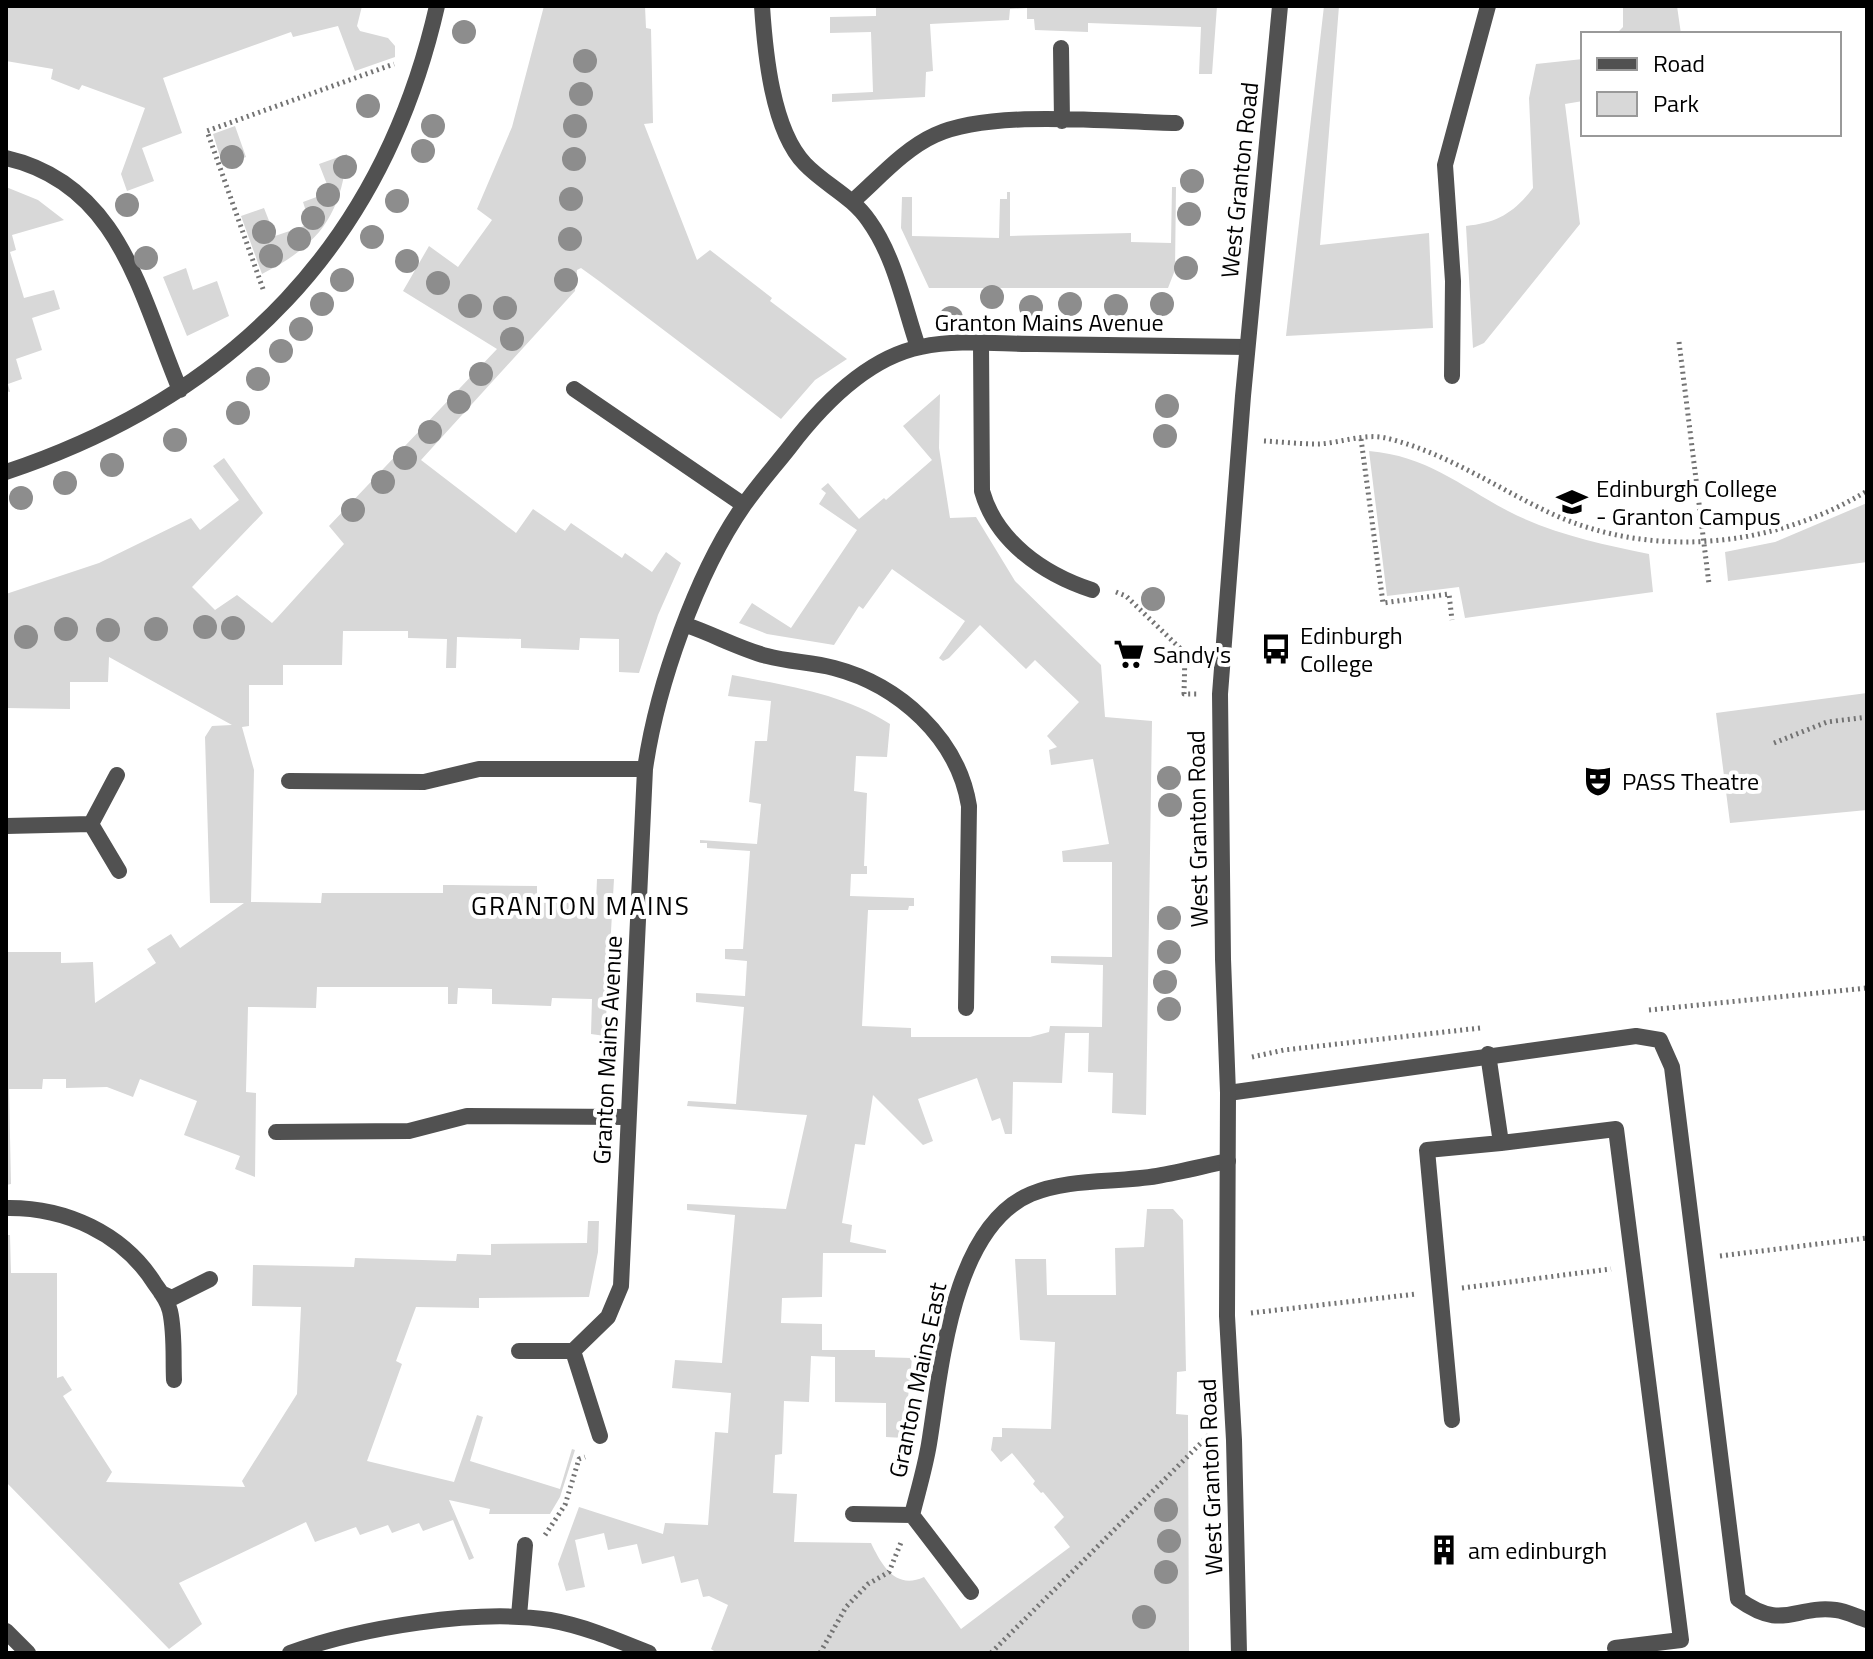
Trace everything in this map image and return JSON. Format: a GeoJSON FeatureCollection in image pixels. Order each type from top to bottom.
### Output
{"type":"FeatureCollection","features":[{"type":"Feature","properties":{"kind":"street"},"geometry":{"type":"LineString","coordinates":[[6,472],[77,445],[180,390],[218,365],[273,316],[316,267],[355,210],[392,141],[425,53],[437,6]]}},
{"type":"Feature","properties":{"kind":"street"},"geometry":{"type":"LineString","coordinates":[[762,6],[782,129],[803,162],[853,201],[868,218],[886,251],[918,347]]}},
{"type":"Feature","properties":{"kind":"street","name":"West Granton Road"},"geometry":{"type":"LineString","coordinates":[[1239,1653],[1233,1411],[1227,1316],[1228,1093],[1220,694],[1247,347],[1280,6]]}},
{"type":"Feature","properties":{"kind":"street"},"geometry":{"type":"LineString","coordinates":[[1452,376],[1453,281],[1445,165],[1488,6]]}},
{"type":"Feature","properties":{"kind":"street"},"geometry":{"type":"LineString","coordinates":[[1061,48],[1062,121]]}},
{"type":"Feature","properties":{"kind":"street"},"geometry":{"type":"LineString","coordinates":[[853,201],[935,135],[990,123],[1176,123]]}},
{"type":"Feature","properties":{"kind":"street"},"geometry":{"type":"LineString","coordinates":[[6,158],[45,170],[64,181],[97,209],[124,258],[180,390]]}},
{"type":"Feature","properties":{"kind":"street"},"geometry":{"type":"LineString","coordinates":[[981,344],[982,491],[988,513],[998,528],[1036,563],[1068,582],[1092,590]]}},
{"type":"Feature","properties":{"kind":"street","name":"Granton Mains Avenue"},"geometry":{"type":"LineString","coordinates":[[573,1351],[608,1317],[621,1286],[645,769],[656,710],[706,575],[744,505],[813,417],[837,394],[875,367],[918,347],[981,344],[1247,347]]}},
{"type":"Feature","properties":{"kind":"street"},"geometry":{"type":"LineString","coordinates":[[574,389],[744,505]]}},
{"type":"Feature","properties":{"kind":"street"},"geometry":{"type":"LineString","coordinates":[[686,625],[765,656],[822,665],[868,680],[921,718],[948,748],[962,774],[969,806],[966,1008]]}},
{"type":"Feature","properties":{"kind":"street"},"geometry":{"type":"LineString","coordinates":[[289,781],[424,782],[479,769],[645,769]]}},
{"type":"Feature","properties":{"kind":"street"},"geometry":{"type":"LineString","coordinates":[[91,824],[117,775]]}},
{"type":"Feature","properties":{"kind":"street"},"geometry":{"type":"LineString","coordinates":[[6,826],[91,824]]}},
{"type":"Feature","properties":{"kind":"street"},"geometry":{"type":"LineString","coordinates":[[91,824],[119,871]]}},
{"type":"Feature","properties":{"kind":"street"},"geometry":{"type":"LineString","coordinates":[[1228,1093],[1488,1054],[1636,1036],[1660,1040],[1672,1067],[1738,1599],[1759,1614],[1787,1616],[1835,1610],[1867,1620]]}},
{"type":"Feature","properties":{"kind":"street"},"geometry":{"type":"LineString","coordinates":[[1488,1054],[1501,1143]]}},
{"type":"Feature","properties":{"kind":"street"},"geometry":{"type":"LineString","coordinates":[[276,1132],[401,1132],[448,1119],[486,1115],[627,1117]]}},
{"type":"Feature","properties":{"kind":"street"},"geometry":{"type":"LineString","coordinates":[[1452,1420],[1427,1150],[1616,1129],[1681,1640],[1615,1648]]}},
{"type":"Feature","properties":{"kind":"street","name":"Granton Mains East"},"geometry":{"type":"LineString","coordinates":[[912,1515],[925,1465],[946,1340],[960,1286],[993,1224],[1019,1200],[1042,1190],[1156,1177],[1228,1161]]}},
{"type":"Feature","properties":{"kind":"street"},"geometry":{"type":"LineString","coordinates":[[6,1208],[49,1211],[96,1229],[135,1258],[170,1309],[174,1380]]}},
{"type":"Feature","properties":{"kind":"street"},"geometry":{"type":"LineString","coordinates":[[161,1293],[172,1298],[210,1279]]}},
{"type":"Feature","properties":{"kind":"street"},"geometry":{"type":"LineString","coordinates":[[519,1351],[573,1351],[600,1436]]}},
{"type":"Feature","properties":{"kind":"street","name":"Granton Mains East"},"geometry":{"type":"LineString","coordinates":[[853,1514],[912,1515]]}},
{"type":"Feature","properties":{"kind":"street","name":"Granton Mains East"},"geometry":{"type":"LineString","coordinates":[[912,1515],[971,1592]]}},
{"type":"Feature","properties":{"kind":"street"},"geometry":{"type":"LineString","coordinates":[[519,1616],[525,1545]]}},
{"type":"Feature","properties":{"kind":"street"},"geometry":{"type":"LineString","coordinates":[[290,1653],[395,1627],[519,1616],[583,1629],[649,1653]]}},
{"type":"Feature","properties":{"kind":"street"},"geometry":{"type":"LineString","coordinates":[[6,1631],[28,1653]]}},
{"type":"Feature","properties":{"kind":"path"},"geometry":{"type":"LineString","coordinates":[[273,316],[207,131],[425,53]]}},
{"type":"Feature","properties":{"kind":"path"},"geometry":{"type":"LineString","coordinates":[[1679,342],[1709,584]]}},
{"type":"Feature","properties":{"kind":"path"},"geometry":{"type":"LineString","coordinates":[[1239,440],[1320,444],[1381,437],[1434,452],[1550,513],[1614,536],[1704,543],[1775,531],[1867,491]]}},
{"type":"Feature","properties":{"kind":"path"},"geometry":{"type":"LineString","coordinates":[[1361,439],[1383,603],[1449,594],[1452,620]]}},
{"type":"Feature","properties":{"kind":"path"},"geometry":{"type":"LineString","coordinates":[[1092,590],[1112,591],[1126,596],[1185,653],[1184,694],[1220,694]]}},
{"type":"Feature","properties":{"kind":"path"},"geometry":{"type":"LineString","coordinates":[[1774,743],[1827,722],[1867,717]]}},
{"type":"Feature","properties":{"kind":"path"},"geometry":{"type":"LineString","coordinates":[[1696,1259],[1867,1238]]}},
{"type":"Feature","properties":{"kind":"path"},"geometry":{"type":"LineString","coordinates":[[1227,1316],[1634,1266]]}},
{"type":"Feature","properties":{"kind":"path"},"geometry":{"type":"LineString","coordinates":[[991,1653],[1233,1411]]}},
{"type":"Feature","properties":{"kind":"path"},"geometry":{"type":"LineString","coordinates":[[525,1545],[538,1546],[565,1505],[579,1459],[605,1451],[600,1436]]}},
{"type":"Feature","properties":{"kind":"path"},"geometry":{"type":"LineString","coordinates":[[820,1653],[856,1596],[889,1572],[912,1515]]}},
{"type":"Feature","properties":{"kind":"green space"},"geometry":{"type":"Polygon","coordinates":[[[6,6],[362,6],[357,26],[360,31],[388,38],[395,46],[395,57],[355,71],[338,26],[293,37],[291,32],[163,78],[182,133],[142,148],[154,181],[127,191],[121,174],[145,108],[82,85],[79,90],[51,79],[53,69],[6,61],[6,6]]]}},
{"type":"Feature","properties":{"kind":"green space"},"geometry":{"type":"Polygon","coordinates":[[[544,6],[645,6],[646,28],[651,29],[653,123],[644,124],[697,260],[710,250],[772,298],[770,301],[847,359],[815,380],[781,419],[599,281],[581,268],[577,270],[575,291],[421,460],[516,533],[533,509],[565,531],[571,523],[622,558],[625,553],[652,572],[666,552],[681,563],[658,615],[639,673],[619,672],[619,639],[580,638],[579,650],[521,648],[521,639],[457,637],[456,668],[446,668],[447,639],[408,638],[408,631],[343,631],[342,665],[283,665],[283,685],[249,685],[249,726],[242,727],[254,770],[251,902],[321,903],[322,893],[443,893],[443,885],[451,885],[537,886],[537,902],[596,903],[597,879],[614,879],[605,1036],[591,1034],[592,999],[552,998],[551,1006],[492,1004],[492,989],[458,988],[457,1004],[448,1004],[448,987],[317,987],[316,1008],[248,1007],[246,1092],[256,1093],[255,1177],[235,1169],[240,1156],[184,1135],[197,1101],[140,1079],[133,1097],[107,1087],[66,1088],[66,1079],[43,1079],[42,1089],[9,1089],[11,1184],[6,1185],[6,952],[61,952],[61,963],[93,962],[95,1003],[156,963],[147,949],[171,934],[180,948],[244,903],[210,903],[205,737],[212,726],[232,725],[109,657],[108,682],[70,682],[70,709],[6,708],[6,594],[99,563],[191,518],[200,530],[239,500],[213,466],[224,458],[263,513],[192,587],[215,610],[237,595],[272,623],[276,619],[344,544],[329,526],[497,349],[403,291],[429,246],[458,267],[492,220],[477,209],[512,127],[544,6]]]}},
{"type":"Feature","properties":{"kind":"green space"},"geometry":{"type":"Polygon","coordinates":[[[876,6],[1217,6],[1212,74],[1199,74],[1201,27],[1088,23],[1088,32],[1035,30],[1034,19],[1027,19],[1027,8],[1010,9],[1009,20],[930,24],[933,71],[926,72],[925,97],[832,102],[832,94],[873,92],[871,32],[830,33],[830,17],[876,16],[876,6]]]}},
{"type":"Feature","properties":{"kind":"green space"},"geometry":{"type":"Polygon","coordinates":[[[1324,6],[1339,6],[1320,245],[1429,233],[1433,328],[1286,336],[1324,6]]]}},
{"type":"Feature","properties":{"kind":"green space"},"geometry":{"type":"Polygon","coordinates":[[[1623,6],[1677,6],[1681,32],[1618,32],[1623,27],[1623,6]]]}},
{"type":"Feature","properties":{"kind":"green space"},"geometry":{"type":"Polygon","coordinates":[[[1581,59],[1581,101],[1565,104],[1580,224],[1484,343],[1473,348],[1466,226],[1504,215],[1533,188],[1529,98],[1536,64],[1581,59]]]}},
{"type":"Feature","properties":{"kind":"green space"},"geometry":{"type":"Polygon","coordinates":[[[235,126],[246,157],[223,166],[213,134],[235,126]]]}},
{"type":"Feature","properties":{"kind":"green space"},"geometry":{"type":"Polygon","coordinates":[[[347,154],[339,195],[323,227],[298,252],[262,274],[241,216],[264,208],[275,236],[310,224],[303,202],[330,192],[319,164],[347,154]]]}},
{"type":"Feature","properties":{"kind":"green space"},"geometry":{"type":"Polygon","coordinates":[[[6,187],[38,200],[64,220],[12,235],[16,250],[10,252],[24,298],[54,290],[60,309],[32,318],[42,350],[16,359],[22,379],[8,384],[10,392],[6,391],[6,187]]]}},
{"type":"Feature","properties":{"kind":"green space"},"geometry":{"type":"Polygon","coordinates":[[[1172,187],[1176,187],[1175,270],[1168,288],[929,288],[901,228],[902,197],[912,197],[912,236],[999,238],[1000,199],[1007,199],[1007,192],[1010,192],[1010,236],[1131,233],[1131,242],[1171,243],[1172,187]]]}},
{"type":"Feature","properties":{"kind":"green space"},"geometry":{"type":"Polygon","coordinates":[[[186,268],[193,290],[217,281],[229,316],[187,336],[163,277],[186,268]]]}},
{"type":"Feature","properties":{"kind":"green space"},"geometry":{"type":"Polygon","coordinates":[[[940,394],[939,448],[950,518],[976,517],[1015,581],[1101,665],[1105,717],[1152,721],[1146,1115],[1112,1113],[1113,1073],[1088,1072],[1089,1033],[1065,1033],[1062,1083],[1013,1082],[1012,1134],[1005,1134],[1000,1118],[992,1121],[977,1078],[918,1099],[933,1141],[923,1145],[873,1095],[865,1145],[855,1144],[842,1223],[852,1225],[850,1242],[886,1250],[886,1253],[823,1253],[822,1297],[782,1298],[781,1323],[822,1324],[822,1350],[875,1350],[875,1357],[912,1358],[904,1438],[886,1437],[886,1403],[835,1402],[835,1357],[811,1356],[809,1402],[784,1401],[782,1454],[775,1455],[773,1493],[797,1494],[794,1542],[871,1543],[891,1574],[905,1580],[924,1577],[961,1629],[1070,1547],[1054,1527],[1064,1517],[1033,1484],[1035,1481],[1012,1453],[1001,1462],[991,1450],[993,1437],[1002,1437],[1002,1428],[1051,1429],[1055,1342],[1020,1340],[1015,1259],[1046,1259],[1047,1295],[1116,1295],[1115,1248],[1144,1247],[1147,1209],[1173,1209],[1183,1220],[1186,1371],[1177,1372],[1176,1414],[1188,1415],[1189,1653],[717,1653],[711,1649],[728,1605],[709,1596],[703,1597],[698,1579],[681,1583],[674,1556],[642,1564],[637,1544],[608,1550],[604,1533],[575,1540],[585,1587],[566,1591],[558,1564],[579,1507],[663,1534],[665,1523],[708,1525],[715,1432],[728,1433],[731,1393],[672,1388],[675,1360],[722,1363],[735,1215],[687,1210],[687,1204],[786,1209],[807,1115],[687,1106],[688,1101],[736,1104],[744,1007],[696,1002],[696,993],[745,996],[747,961],[725,959],[725,949],[743,949],[750,851],[707,848],[707,843],[700,843],[700,840],[757,844],[761,804],[749,802],[755,741],[767,741],[771,701],[728,696],[732,675],[833,698],[872,713],[890,724],[887,757],[856,756],[854,791],[867,793],[864,866],[867,866],[867,874],[851,874],[850,896],[914,898],[914,906],[909,906],[908,910],[868,910],[862,1026],[911,1028],[911,1037],[1030,1037],[1049,1032],[1050,1026],[1102,1027],[1103,965],[1051,963],[1051,956],[1112,957],[1112,862],[1063,862],[1062,851],[1109,844],[1093,759],[1051,765],[1049,750],[1057,747],[1047,736],[1079,702],[1035,660],[1026,669],[980,625],[943,661],[939,658],[965,621],[892,569],[863,609],[859,606],[834,645],[767,634],[739,623],[752,603],[791,628],[857,530],[819,504],[826,493],[821,489],[828,483],[859,519],[884,498],[886,500],[932,460],[903,426],[940,394]]]}},
{"type":"Feature","properties":{"kind":"green space"},"geometry":{"type":"Polygon","coordinates":[[[1369,451],[1426,465],[1508,511],[1542,526],[1649,554],[1653,592],[1465,618],[1459,587],[1387,596],[1369,451]]]}},
{"type":"Feature","properties":{"kind":"green space"},"geometry":{"type":"Polygon","coordinates":[[[1867,503],[1867,562],[1728,581],[1725,552],[1775,542],[1867,503]]]}},
{"type":"Feature","properties":{"kind":"green space"},"geometry":{"type":"Polygon","coordinates":[[[1867,693],[1867,810],[1730,823],[1716,713],[1867,693]]]}},
{"type":"Feature","properties":{"kind":"green space"},"geometry":{"type":"Polygon","coordinates":[[[588,1221],[599,1221],[598,1252],[589,1297],[479,1298],[479,1308],[416,1307],[396,1361],[402,1364],[367,1461],[454,1482],[477,1415],[483,1417],[470,1461],[560,1489],[572,1449],[575,1450],[560,1497],[550,1514],[489,1514],[490,1509],[449,1500],[474,1558],[469,1560],[453,1520],[423,1531],[419,1523],[392,1533],[388,1525],[360,1535],[356,1527],[315,1542],[306,1522],[179,1583],[202,1624],[169,1649],[6,1482],[6,1235],[10,1235],[11,1273],[57,1273],[57,1378],[63,1376],[72,1390],[63,1396],[112,1472],[106,1482],[245,1487],[242,1481],[297,1394],[301,1307],[252,1306],[253,1265],[354,1267],[355,1258],[456,1261],[457,1254],[491,1255],[491,1244],[587,1243],[588,1221]]]}},
{"type":"Feature","properties":{"kind":"place","name":"Edinburgh College - Granton Campus"},"geometry":{"type":"Point","coordinates":[1572,502]}},
{"type":"Feature","properties":{"kind":"place","name":"Edinburgh College"},"geometry":{"type":"Point","coordinates":[1276,649]}},
{"type":"Feature","properties":{"kind":"place","name":"Sandy's"},"geometry":{"type":"Point","coordinates":[1129,654]}},
{"type":"Feature","properties":{"kind":"place","name":"PASS Theatre"},"geometry":{"type":"Point","coordinates":[1598,781]}},
{"type":"Feature","properties":{"kind":"place","name":"am edinburgh"},"geometry":{"type":"Point","coordinates":[1444,1550]}},
{"type":"Feature","properties":{"kind":"district","name":"GRANTON MAINS"},"geometry":{"type":"Point","coordinates":[581,905]}}]}
